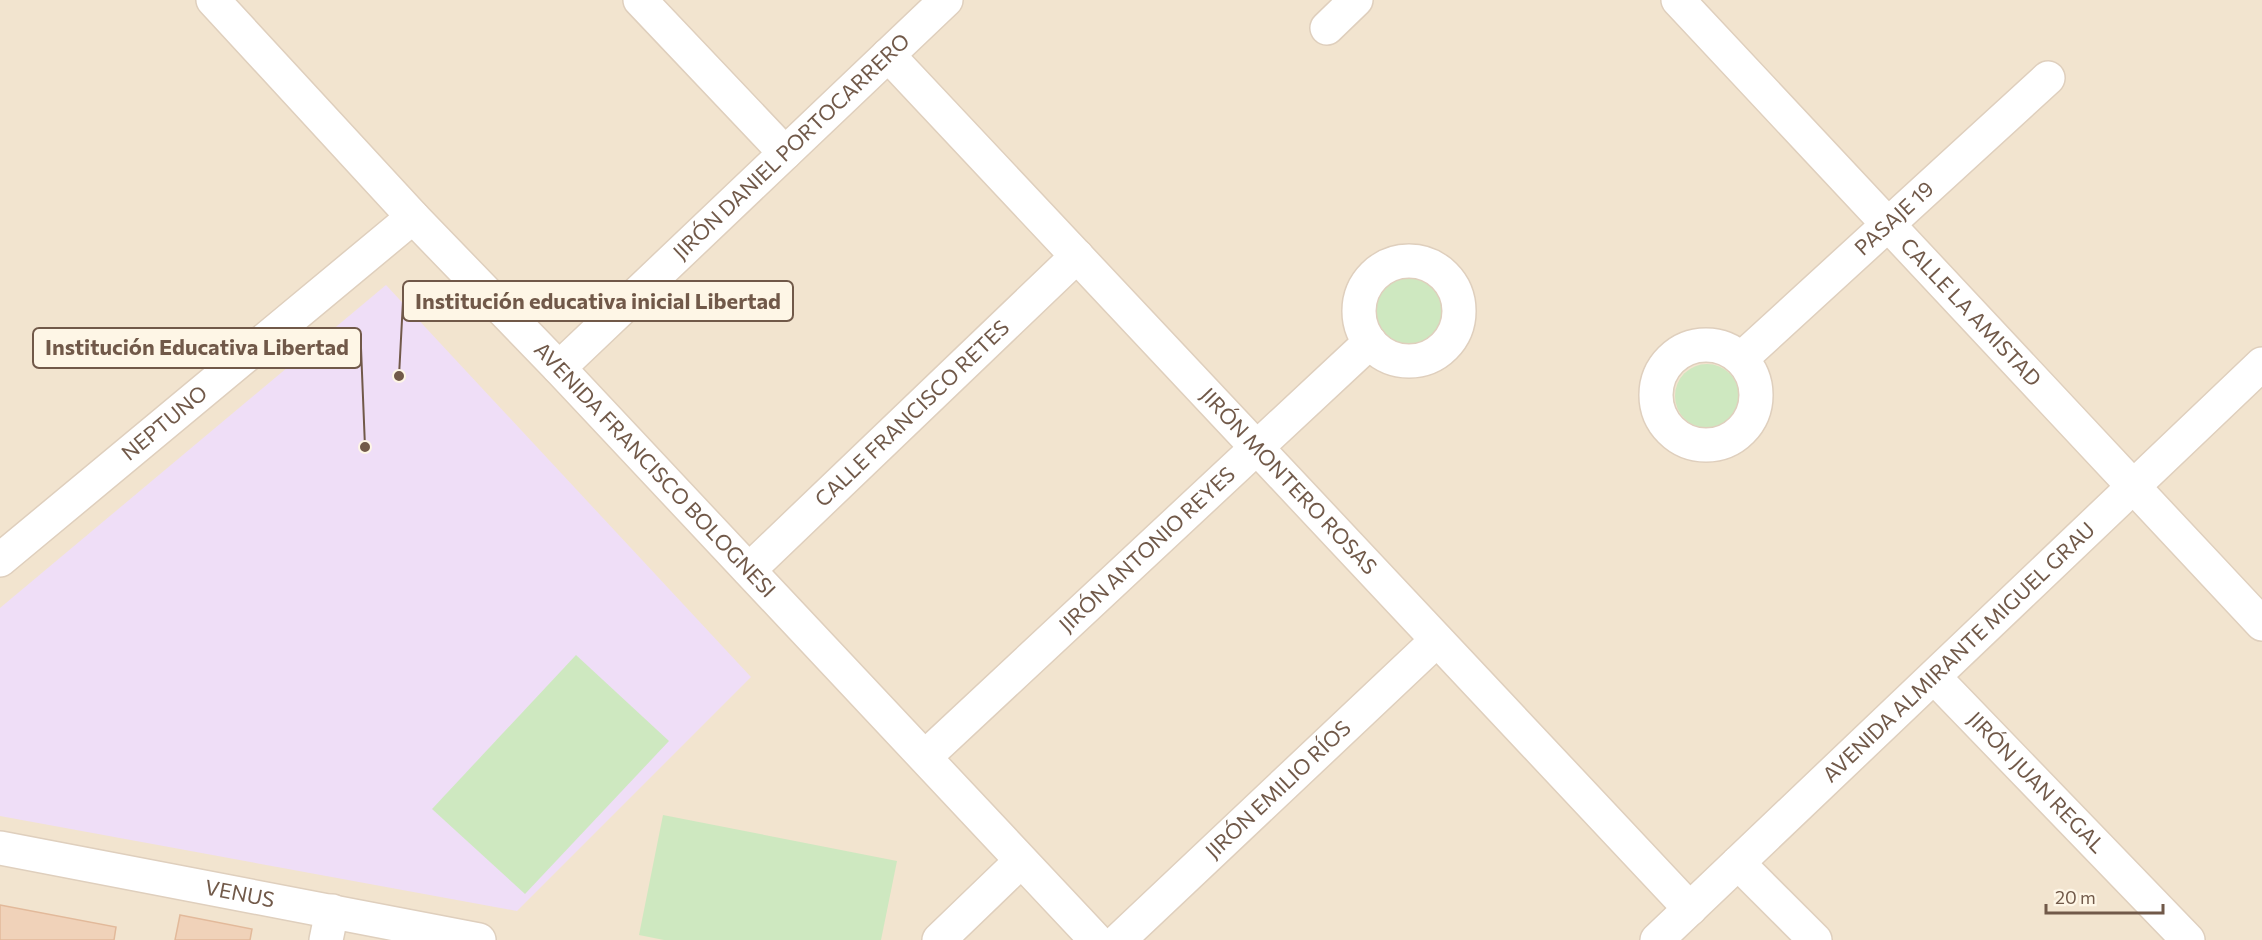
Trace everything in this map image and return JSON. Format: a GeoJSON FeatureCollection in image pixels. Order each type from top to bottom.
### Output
{"type":"FeatureCollection","features":[{"type":"Feature","properties":{"kind":"street","name":"AVENIDA FRANCISCO BOLOGNESI"},"geometry":{"type":"LineString","coordinates":[[213,0],[413,217],[559,368],[1096,940]]}},
{"type":"Feature","properties":{"kind":"street"},"geometry":{"type":"LineString","coordinates":[[640,0],[785,153]]}},
{"type":"Feature","properties":{"kind":"street","name":"JIRÓN DANIEL PORTOCARRERO"},"geometry":{"type":"LineString","coordinates":[[559,368],[946,0]]}},
{"type":"Feature","properties":{"kind":"street"},"geometry":{"type":"LineString","coordinates":[[1327,28],[1356,0]]}},
{"type":"Feature","properties":{"kind":"street","name":"CALLE LA AMISTAD"},"geometry":{"type":"LineString","coordinates":[[1678,0],[2262,624]]}},
{"type":"Feature","properties":{"kind":"street","name":"JIRÓN MONTERO ROSAS"},"geometry":{"type":"LineString","coordinates":[[888,55],[1690,909]]}},
{"type":"Feature","properties":{"kind":"street","name":"PASAJE 19"},"geometry":{"type":"LineString","coordinates":[[1741,359],[2048,78]]}},
{"type":"Feature","properties":{"kind":"street","name":"NEPTUNO"},"geometry":{"type":"LineString","coordinates":[[0,560],[413,217]]}},
{"type":"Feature","properties":{"kind":"street","name":"CALLE FRANCISCO RETES"},"geometry":{"type":"LineString","coordinates":[[749,570],[1077,256]]}},
{"type":"Feature","properties":{"kind":"street","name":"JIRÓN ANTONIO REYES"},"geometry":{"type":"LineString","coordinates":[[925,757],[1370,342]]}},
{"type":"Feature","properties":{"kind":"street","name":"AVENIDA ALMIRANTE MIGUEL GRAU"},"geometry":{"type":"LineString","coordinates":[[1657,940],[2262,364]]}},
{"type":"Feature","properties":{"kind":"street","name":"JIRÓN EMILIO RÍOS"},"geometry":{"type":"LineString","coordinates":[[1119,940],[1437,640]]}},
{"type":"Feature","properties":{"kind":"street","name":"JIRÓN JUAN REGAL"},"geometry":{"type":"LineString","coordinates":[[1934,676],[2188,940]]}},
{"type":"Feature","properties":{"kind":"street","name":"VENUS"},"geometry":{"type":"LineString","coordinates":[[0,848],[329,925],[479,940]]}},
{"type":"Feature","properties":{"kind":"street"},"geometry":{"type":"LineString","coordinates":[[939,940],[1021,861]]}},
{"type":"Feature","properties":{"kind":"street"},"geometry":{"type":"LineString","coordinates":[[1738,863],[1815,940]]}},
{"type":"Feature","properties":{"kind":"shaded area"},"geometry":{"type":"Polygon","coordinates":[[[0,0],[2262,0],[2262,940],[0,940],[0,0]]]}},
{"type":"Feature","properties":{"kind":"shaded area"},"geometry":{"type":"Polygon","coordinates":[[[386,285],[751,677],[517,911],[0,816],[0,608],[386,285]]]}},
{"type":"Feature","properties":{"kind":"green space"},"geometry":{"type":"Polygon","coordinates":[[[1409,274],[1430,280],[1440,290],[1446,311],[1440,332],[1430,342],[1409,348],[1388,342],[1378,332],[1372,311],[1378,290],[1388,280],[1409,274]]]}},
{"type":"Feature","properties":{"kind":"green space"},"geometry":{"type":"Polygon","coordinates":[[[1707,364],[1725,370],[1733,378],[1739,396],[1733,414],[1725,422],[1707,428],[1689,422],[1681,414],[1675,396],[1681,378],[1689,370],[1707,364]]]}},
{"type":"Feature","properties":{"kind":"green space"},"geometry":{"type":"Polygon","coordinates":[[[576,655],[669,741],[525,894],[432,809],[576,655]]]}},
{"type":"Feature","properties":{"kind":"green space"},"geometry":{"type":"Polygon","coordinates":[[[663,815],[897,861],[881,940],[664,940],[639,935],[663,815]]]}},
{"type":"Feature","properties":{"kind":"building"},"geometry":{"type":"Polygon","coordinates":[[[0,905],[116,927],[114,940],[0,940],[0,905]]]}},
{"type":"Feature","properties":{"kind":"building"},"geometry":{"type":"Polygon","coordinates":[[[180,915],[252,929],[250,940],[175,940],[180,915]]]}},
{"type":"Feature","properties":{"kind":"place","name":"Institución educativa inicial Libertad"},"geometry":{"type":"Point","coordinates":[399,376]}},
{"type":"Feature","properties":{"kind":"place","name":"Institución Educativa Libertad"},"geometry":{"type":"Point","coordinates":[365,447]}}]}
